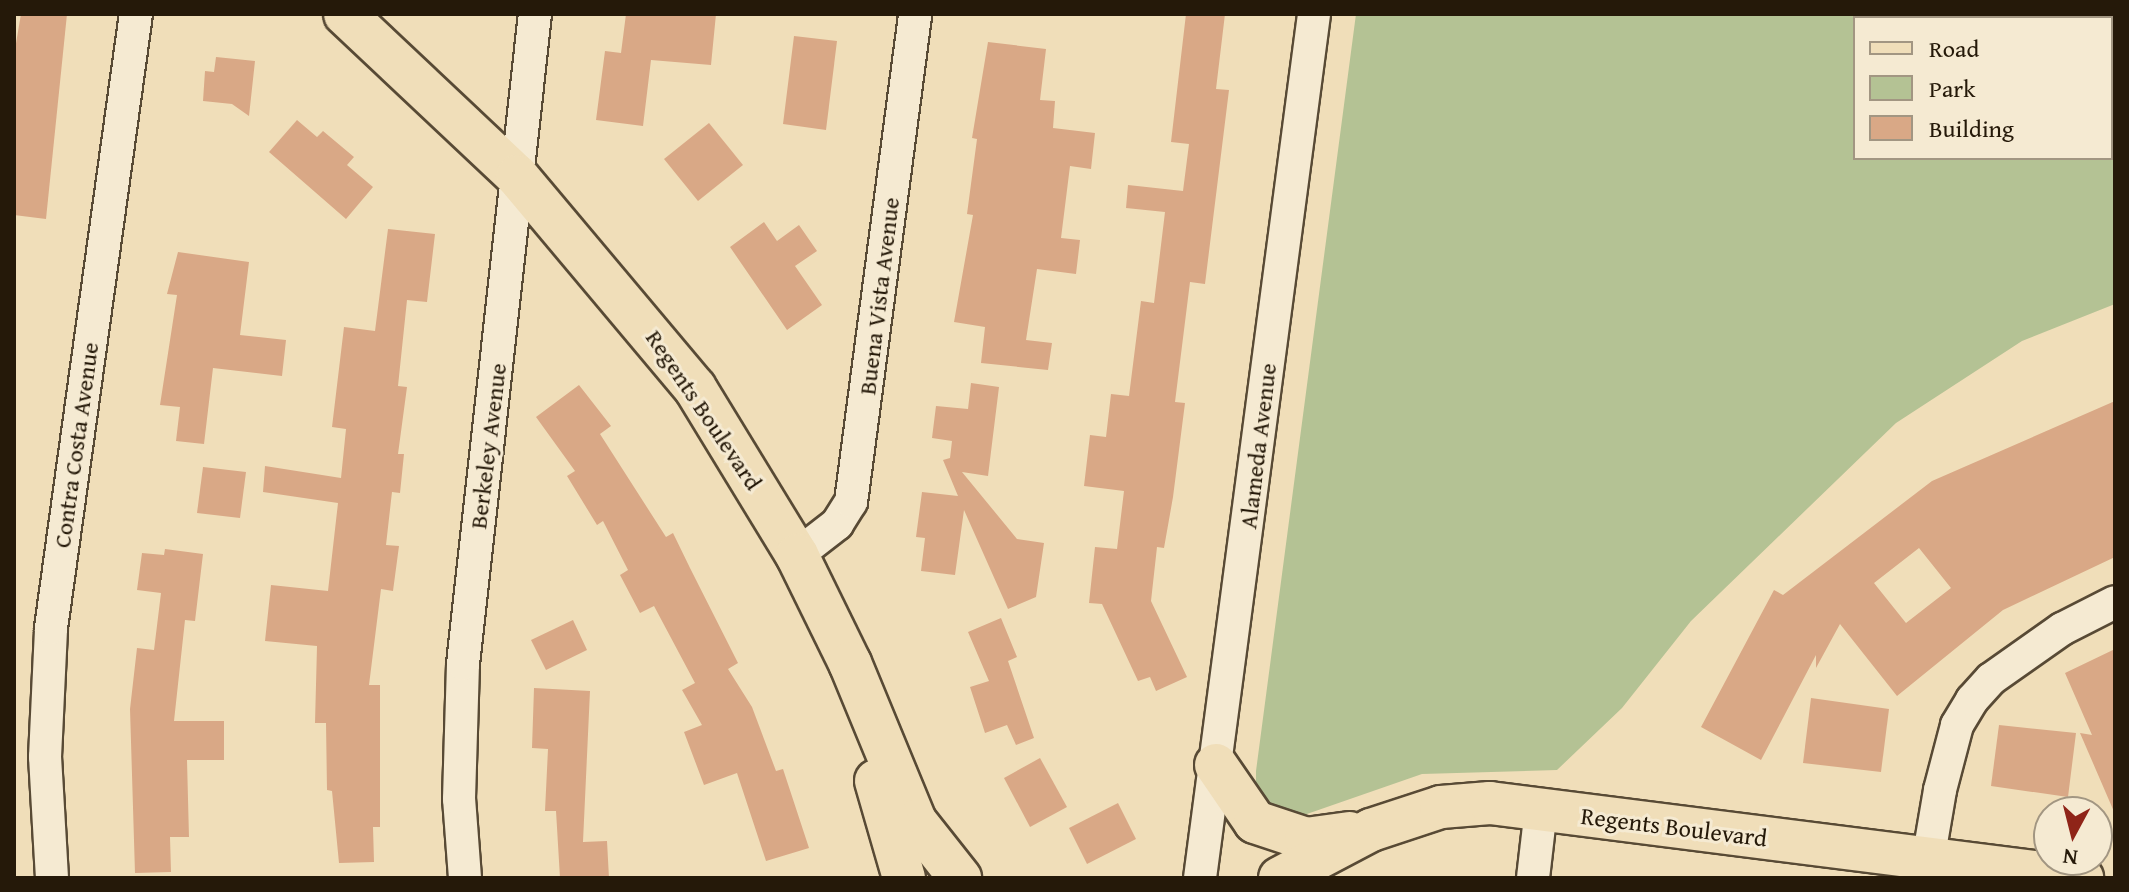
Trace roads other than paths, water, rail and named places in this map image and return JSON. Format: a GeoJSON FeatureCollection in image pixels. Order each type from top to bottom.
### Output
{"type":"FeatureCollection","features":[{"type":"Feature","properties":{"kind":"main road","name":"Regents Boulevard"},"geometry":{"type":"LineString","coordinates":[[345,14],[517,176],[695,388],[797,555],[850,663],[904,801],[960,878]]}},
{"type":"Feature","properties":{"kind":"main road"},"geometry":{"type":"LineString","coordinates":[[850,663],[886,825],[904,878]]}},
{"type":"Feature","properties":{"kind":"main road"},"geometry":{"type":"LineString","coordinates":[[1216,765],[1255,822],[1306,839],[1371,830]]}},
{"type":"Feature","properties":{"kind":"main road","name":"Regents Boulevard"},"geometry":{"type":"LineString","coordinates":[[1280,878],[1371,830],[1441,807],[1490,803],[1926,868],[2082,878]]}},
{"type":"Feature","properties":{"kind":"street","name":"Contra Costa Avenue"},"geometry":{"type":"LineString","coordinates":[[52,878],[45,757],[51,628],[136,14]]}},
{"type":"Feature","properties":{"kind":"street","name":"Berkeley Avenue"},"geometry":{"type":"LineString","coordinates":[[465,878],[459,799],[463,664],[535,14]]}},
{"type":"Feature","properties":{"kind":"street","name":"Buena Vista Avenue"},"geometry":{"type":"LineString","coordinates":[[797,555],[837,524],[851,502],[915,14]]}},
{"type":"Feature","properties":{"kind":"street","name":"Alameda Avenue"},"geometry":{"type":"LineString","coordinates":[[1200,878],[1314,14]]}},
{"type":"Feature","properties":{"kind":"street"},"geometry":{"type":"LineString","coordinates":[[1926,868],[1957,725],[1972,700],[1991,679],[2062,629],[2115,602]]}},
{"type":"Feature","properties":{"kind":"street"},"geometry":{"type":"LineString","coordinates":[[1533,878],[1541,809]]}}]}
